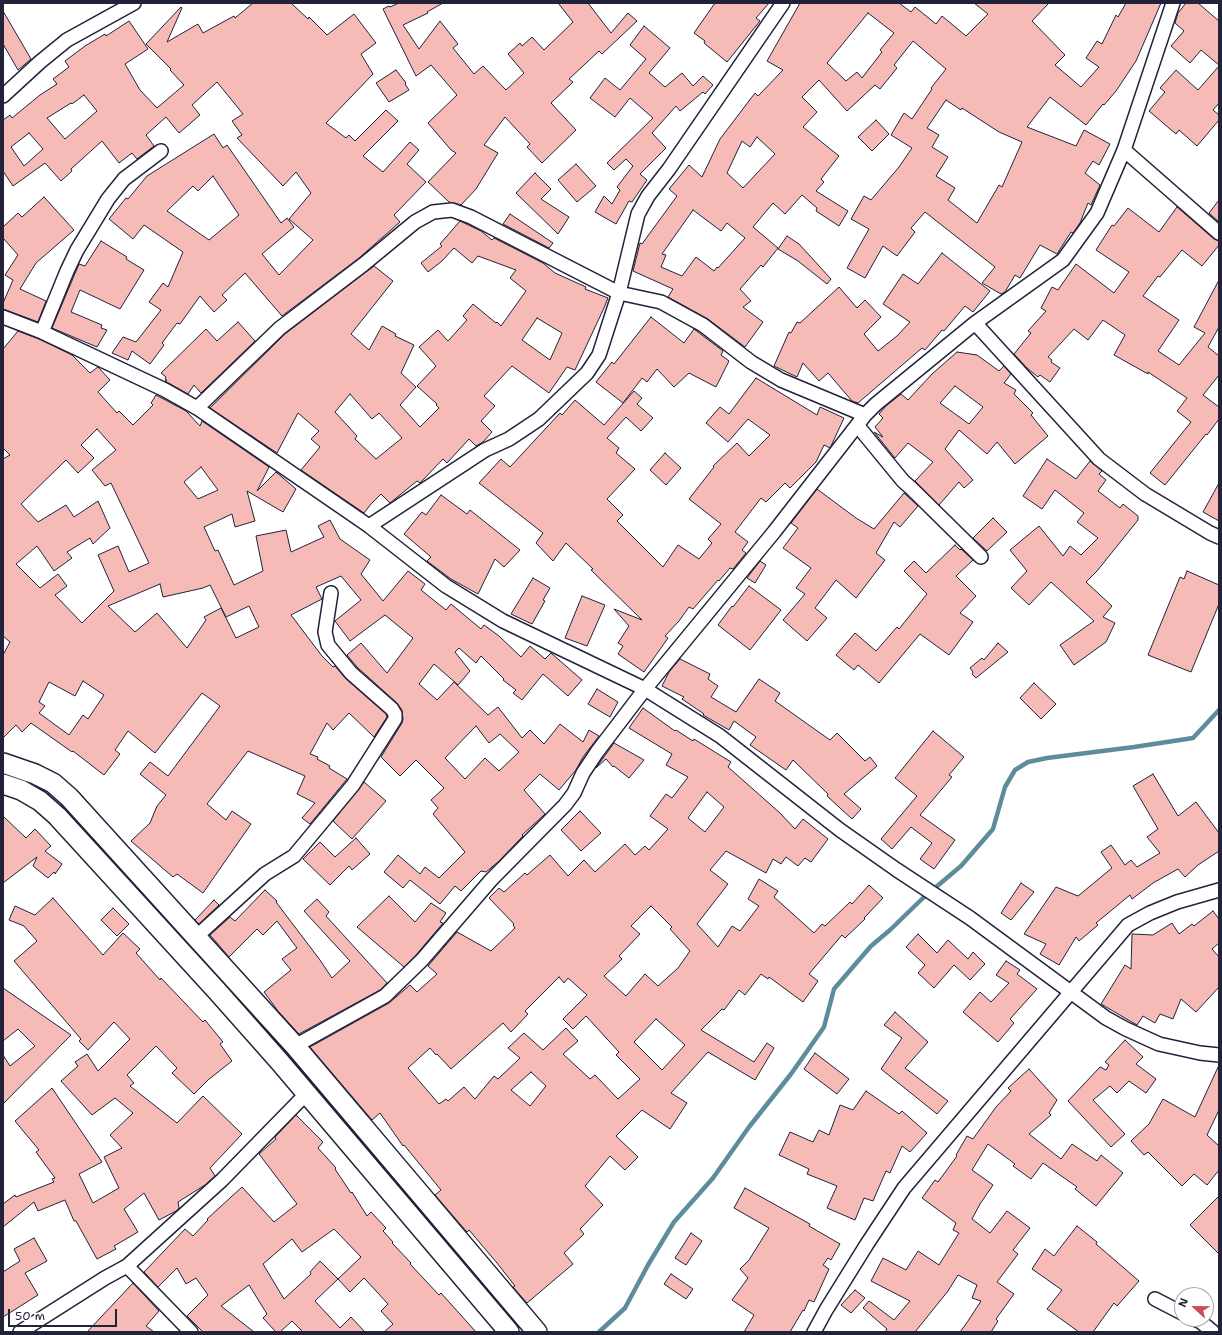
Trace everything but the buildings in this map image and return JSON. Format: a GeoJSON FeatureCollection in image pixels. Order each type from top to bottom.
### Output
{"type":"FeatureCollection","features":[{"type":"Feature","properties":{"kind":"main road"},"geometry":{"type":"LineString","coordinates":[[3,763],[35,774],[53,783],[70,797],[295,1046],[532,1327]]}},
{"type":"Feature","properties":{"kind":"main road"},"geometry":{"type":"LineString","coordinates":[[3,784],[20,790],[33,797],[57,816],[217,991],[307,1093],[509,1332]]}},
{"type":"Feature","properties":{"kind":"main road"},"geometry":{"type":"LineString","coordinates":[[217,991],[232,978]]}},
{"type":"Feature","properties":{"kind":"street"},"geometry":{"type":"LineString","coordinates":[[3,96],[40,62],[67,40],[134,3]]}},
{"type":"Feature","properties":{"kind":"street"},"geometry":{"type":"LineString","coordinates":[[369,526],[486,450],[509,439],[539,419],[587,373],[599,355],[619,293],[638,214],[648,196],[783,3]]}},
{"type":"Feature","properties":{"kind":"street"},"geometry":{"type":"LineString","coordinates":[[295,1046],[385,996],[422,960],[491,880],[565,805],[574,793],[583,773],[597,752],[645,690],[774,532],[861,420],[876,404],[975,323],[1063,260],[1097,213],[1124,150],[1173,3]]}},
{"type":"Feature","properties":{"kind":"street"},"geometry":{"type":"LineString","coordinates":[[1124,150],[1219,233]]}},
{"type":"Feature","properties":{"kind":"street"},"geometry":{"type":"LineString","coordinates":[[42,332],[67,271],[108,199],[124,179],[161,151]]}},
{"type":"Feature","properties":{"kind":"street"},"geometry":{"type":"LineString","coordinates":[[197,408],[280,328],[364,264],[415,222],[433,212],[452,210],[471,217],[619,293],[661,302],[703,325],[751,362],[781,380],[861,420],[903,481],[981,557]]}},
{"type":"Feature","properties":{"kind":"street"},"geometry":{"type":"LineString","coordinates":[[3,317],[42,332],[165,390],[197,408],[369,526],[446,586],[503,621],[645,690],[720,736],[840,830],[970,918],[1106,1018],[1158,1044],[1200,1053],[1219,1055]]}},
{"type":"Feature","properties":{"kind":"street"},"geometry":{"type":"LineString","coordinates":[[975,323],[1099,459],[1145,494],[1219,537]]}},
{"type":"Feature","properties":{"kind":"street"},"geometry":{"type":"LineString","coordinates":[[196,937],[265,874],[287,862],[294,856],[353,785],[395,719],[395,714],[392,709],[351,673],[328,645],[325,632],[331,594]]}},
{"type":"Feature","properties":{"kind":"street"},"geometry":{"type":"LineString","coordinates":[[814,1332],[867,1244],[904,1188],[1128,925],[1150,913],[1177,902],[1219,890]]}},
{"type":"Feature","properties":{"kind":"street"},"geometry":{"type":"LineString","coordinates":[[20,1332],[105,1278],[127,1266],[222,1180],[307,1093]]}},
{"type":"Feature","properties":{"kind":"street"},"geometry":{"type":"LineString","coordinates":[[127,1266],[192,1332]]}},
{"type":"Feature","properties":{"kind":"street"},"geometry":{"type":"LineString","coordinates":[[1155,1299],[1174,1309]]}},
{"type":"Feature","properties":{"kind":"waterway"},"geometry":{"type":"LineString","coordinates":[[599,1332],[625,1308],[648,1265],[674,1222],[713,1178],[749,1127],[791,1074],[824,1027],[834,989],[871,946],[923,898],[961,866],[993,829],[1005,787],[1015,770],[1028,762],[1047,758],[1193,738],[1219,710]]}}]}
